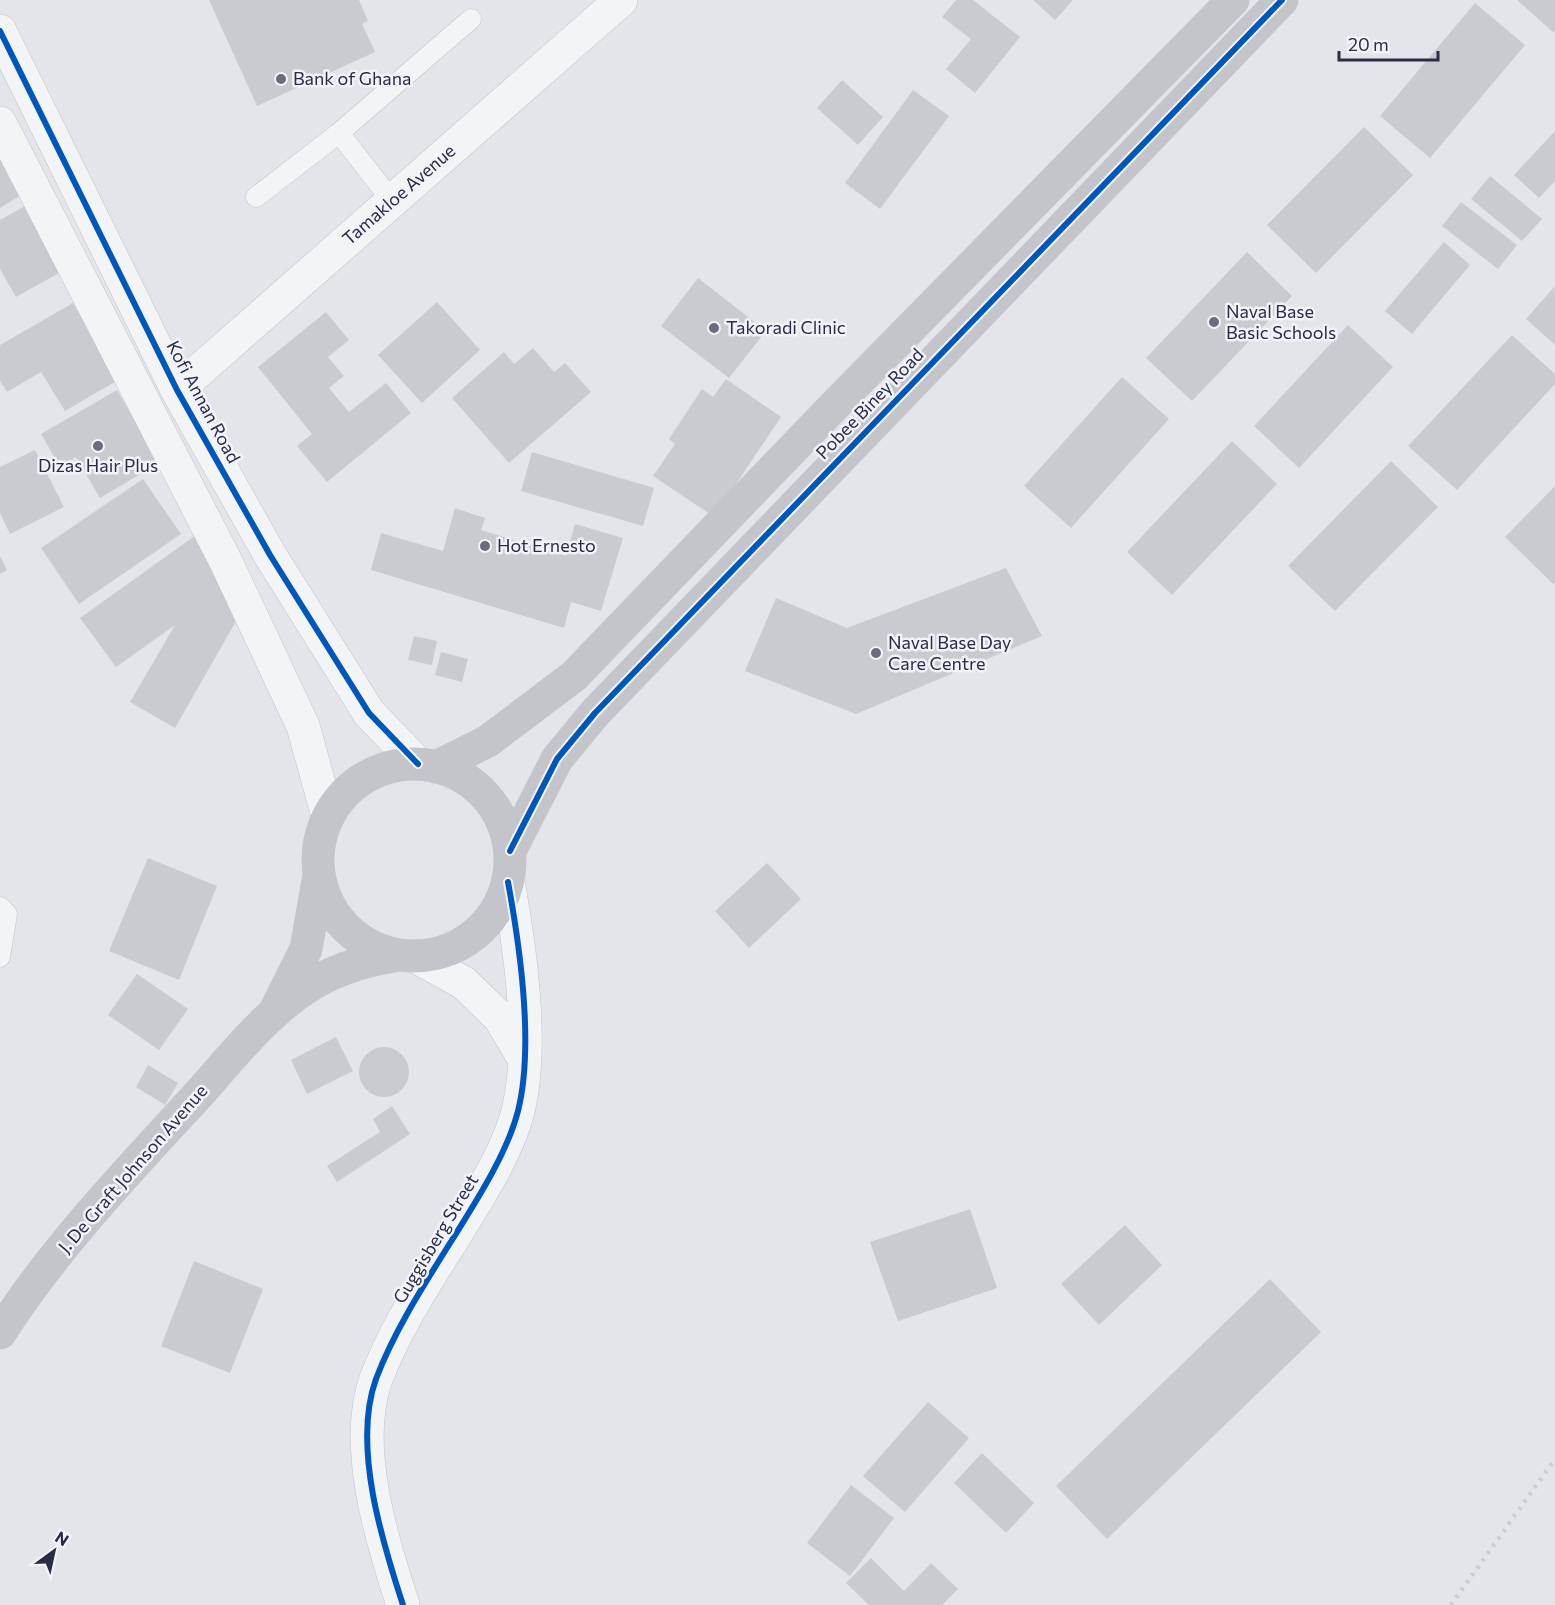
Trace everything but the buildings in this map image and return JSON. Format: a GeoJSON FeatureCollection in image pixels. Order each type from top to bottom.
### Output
{"type":"FeatureCollection","features":[{"type":"Feature","properties":{"kind":"street","name":"Pobee Biney Road"},"geometry":{"type":"LineString","coordinates":[[427,765],[488,741],[574,676],[850,389],[1233,0]]}},
{"type":"Feature","properties":{"kind":"street","name":"Pobee Biney Road"},"geometry":{"type":"LineString","coordinates":[[509,866],[557,759],[595,713],[1282,0]]}},
{"type":"Feature","properties":{"kind":"street","name":"Tamakloe Avenue"},"geometry":{"type":"LineString","coordinates":[[177,390],[392,201],[604,5]]}},
{"type":"Feature","properties":{"kind":"street","name":"Kofi Annan Road"},"geometry":{"type":"LineString","coordinates":[[0,31],[177,390],[270,555],[369,713],[427,765]]}},
{"type":"Feature","properties":{"kind":"street"},"geometry":{"type":"LineString","coordinates":[[0,123],[226,562],[303,726],[328,816]]}},
{"type":"Feature","properties":{"kind":"street"},"geometry":{"type":"LineString","coordinates":[[427,765],[464,778],[487,797],[503,822],[509,866],[496,911],[475,935],[447,951],[408,955],[387,952],[363,941],[342,922],[326,899],[319,873],[320,844],[328,816],[344,793],[365,777],[390,767],[427,765]]}},
{"type":"Feature","properties":{"kind":"street","name":"Guggisberg Street"},"geometry":{"type":"LineString","coordinates":[[403,1605],[383,1546],[371,1486],[368,1431],[376,1380],[441,1258],[489,1181],[518,1112],[525,1059],[519,944],[509,866]]}},
{"type":"Feature","properties":{"kind":"street","name":"J. De Graft Johnson Avenue"},"geometry":{"type":"LineString","coordinates":[[275,1011],[306,949],[319,873]]}},
{"type":"Feature","properties":{"kind":"street"},"geometry":{"type":"LineString","coordinates":[[408,955],[464,983],[500,1018],[525,1059]]}},
{"type":"Feature","properties":{"kind":"street","name":"J. De Graft Johnson Avenue"},"geometry":{"type":"LineString","coordinates":[[0,1333],[20,1301],[118,1182],[275,1011],[314,983],[356,963],[408,955]]}},
{"type":"Feature","properties":{"kind":"lane"},"geometry":{"type":"LineString","coordinates":[[256,197],[339,133],[471,19]]}},
{"type":"Feature","properties":{"kind":"lane"},"geometry":{"type":"LineString","coordinates":[[339,133],[392,201]]}},
{"type":"Feature","properties":{"kind":"lane"},"geometry":{"type":"LineString","coordinates":[[0,907],[7,914],[0,957]]}},
{"type":"Feature","properties":{"kind":"railway"},"geometry":{"type":"LineString","coordinates":[[1451,1605],[1555,1459]]}},
{"type":"Feature","properties":{"kind":"cycle path"},"geometry":{"type":"LineString","coordinates":[[510,851],[557,759],[595,713],[1282,0]]}},
{"type":"Feature","properties":{"kind":"cycle path"},"geometry":{"type":"LineString","coordinates":[[0,31],[177,390],[270,555],[369,713],[418,764]]}},
{"type":"Feature","properties":{"kind":"cycle path"},"geometry":{"type":"LineString","coordinates":[[403,1605],[379,1523],[373,1493],[368,1463],[369,1405],[383,1361],[401,1325],[490,1178],[518,1111],[523,1085],[525,1028],[521,966],[508,882]]}},
{"type":"Feature","properties":{"kind":"place","name":"Bank of Ghana"},"geometry":{"type":"Point","coordinates":[281,79]}},
{"type":"Feature","properties":{"kind":"place","name":"Naval Base Basic Schools"},"geometry":{"type":"Point","coordinates":[1214,322]}},
{"type":"Feature","properties":{"kind":"place","name":"Takoradi Clinic"},"geometry":{"type":"Point","coordinates":[714,328]}},
{"type":"Feature","properties":{"kind":"place","name":"Dizas Hair Plus"},"geometry":{"type":"Point","coordinates":[98,446]}},
{"type":"Feature","properties":{"kind":"place","name":"Hot Ernesto"},"geometry":{"type":"Point","coordinates":[485,546]}},
{"type":"Feature","properties":{"kind":"place","name":"Naval Base Day Care Centre"},"geometry":{"type":"Point","coordinates":[876,653]}}]}
